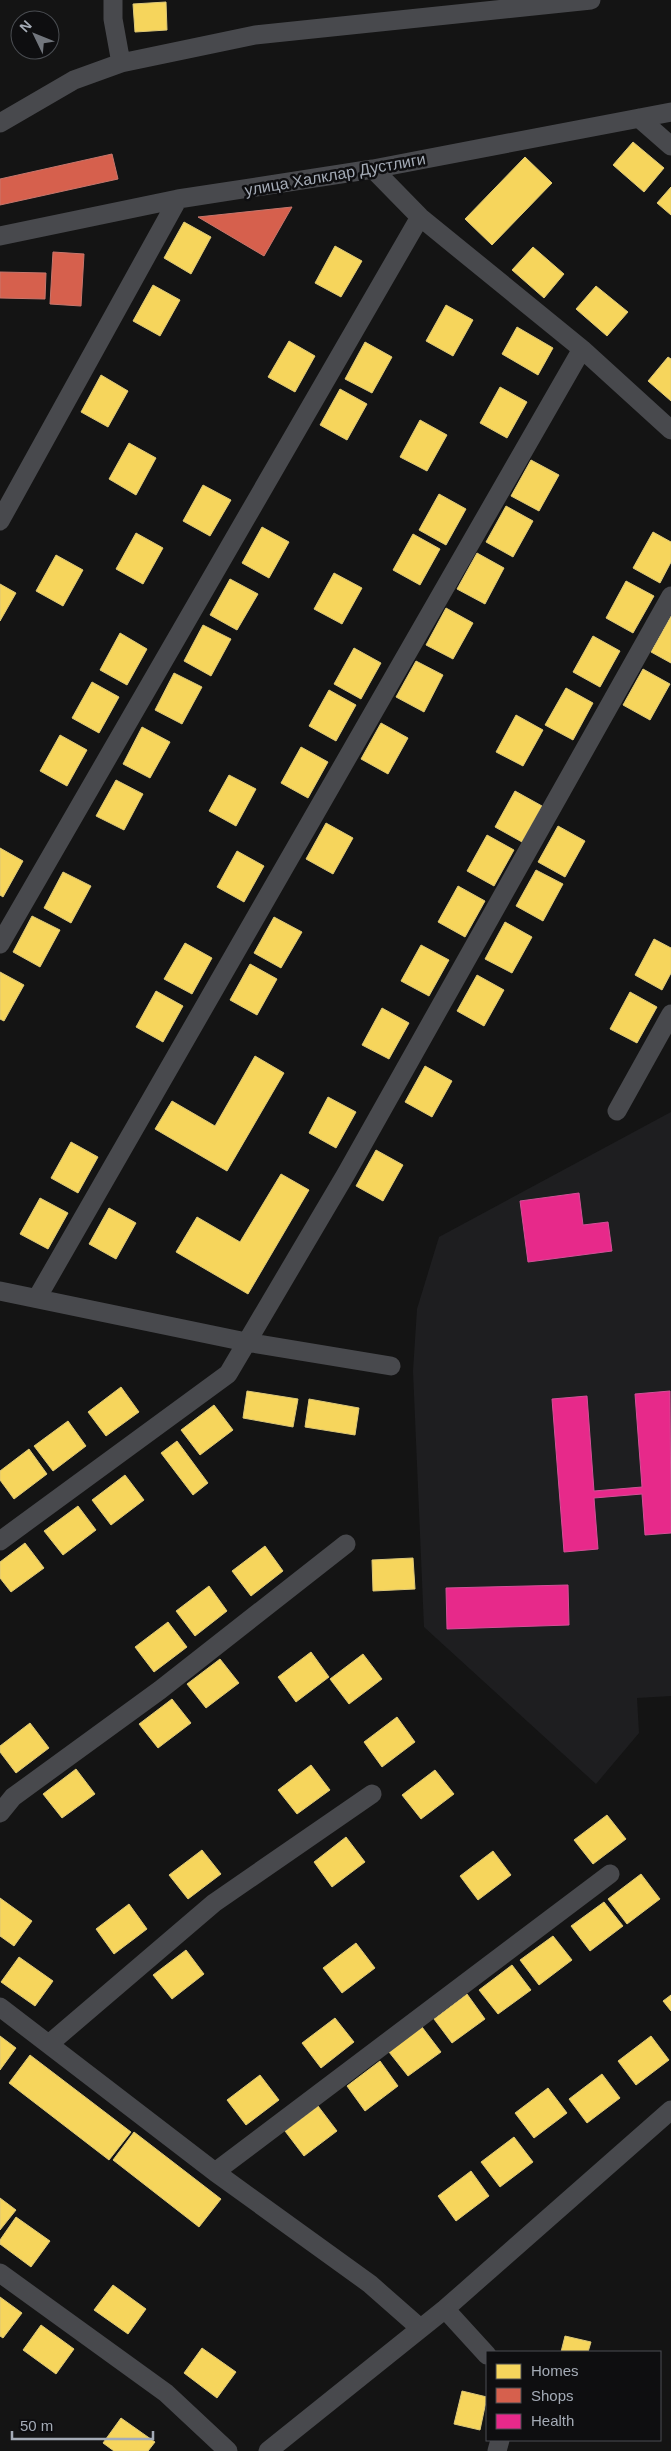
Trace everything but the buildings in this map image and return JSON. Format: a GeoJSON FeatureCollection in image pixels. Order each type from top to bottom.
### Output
{"type":"FeatureCollection","features":[{"type":"Feature","properties":{"kind":"street"},"geometry":{"type":"LineString","coordinates":[[114,0],[113,19],[121,63]]}},
{"type":"Feature","properties":{"kind":"street"},"geometry":{"type":"LineString","coordinates":[[0,123],[74,80],[121,63],[256,35],[591,0]]}},
{"type":"Feature","properties":{"kind":"street","name":"улица Халклар Дустлиги"},"geometry":{"type":"LineString","coordinates":[[0,236],[178,199],[373,169],[671,112]]}},
{"type":"Feature","properties":{"kind":"street"},"geometry":{"type":"LineString","coordinates":[[639,118],[671,146]]}},
{"type":"Feature","properties":{"kind":"street"},"geometry":{"type":"LineString","coordinates":[[373,169],[420,217],[582,349],[671,430]]}},
{"type":"Feature","properties":{"kind":"street"},"geometry":{"type":"LineString","coordinates":[[0,522],[178,199]]}},
{"type":"Feature","properties":{"kind":"street"},"geometry":{"type":"LineString","coordinates":[[0,944],[420,217]]}},
{"type":"Feature","properties":{"kind":"street"},"geometry":{"type":"LineString","coordinates":[[37,1298],[582,349]]}},
{"type":"Feature","properties":{"kind":"street"},"geometry":{"type":"LineString","coordinates":[[0,1541],[228,1374],[346,1174],[671,596]]}},
{"type":"Feature","properties":{"kind":"street"},"geometry":{"type":"LineString","coordinates":[[617,1111],[671,1014]]}},
{"type":"Feature","properties":{"kind":"street"},"geometry":{"type":"LineString","coordinates":[[0,1291],[246,1342],[391,1366]]}},
{"type":"Feature","properties":{"kind":"street"},"geometry":{"type":"LineString","coordinates":[[0,1813],[13,1797],[160,1690],[346,1544]]}},
{"type":"Feature","properties":{"kind":"street"},"geometry":{"type":"LineString","coordinates":[[49,2044],[214,1903],[372,1794]]}},
{"type":"Feature","properties":{"kind":"street"},"geometry":{"type":"LineString","coordinates":[[215,2172],[610,1874]]}},
{"type":"Feature","properties":{"kind":"street"},"geometry":{"type":"LineString","coordinates":[[0,2007],[215,2172],[370,2284],[420,2328]]}},
{"type":"Feature","properties":{"kind":"street"},"geometry":{"type":"LineString","coordinates":[[268,2451],[444,2309],[671,2110]]}},
{"type":"Feature","properties":{"kind":"street"},"geometry":{"type":"LineString","coordinates":[[0,2273],[166,2393],[228,2451]]}},
{"type":"Feature","properties":{"kind":"street"},"geometry":{"type":"LineString","coordinates":[[444,2309],[486,2354]]}},
{"type":"Feature","properties":{"kind":"shaded area"},"geometry":{"type":"Polygon","coordinates":[[[671,1112],[671,1696],[637,1698],[639,1733],[596,1784],[424,1627],[413,1371],[417,1309],[439,1237],[671,1112]]]}}]}
